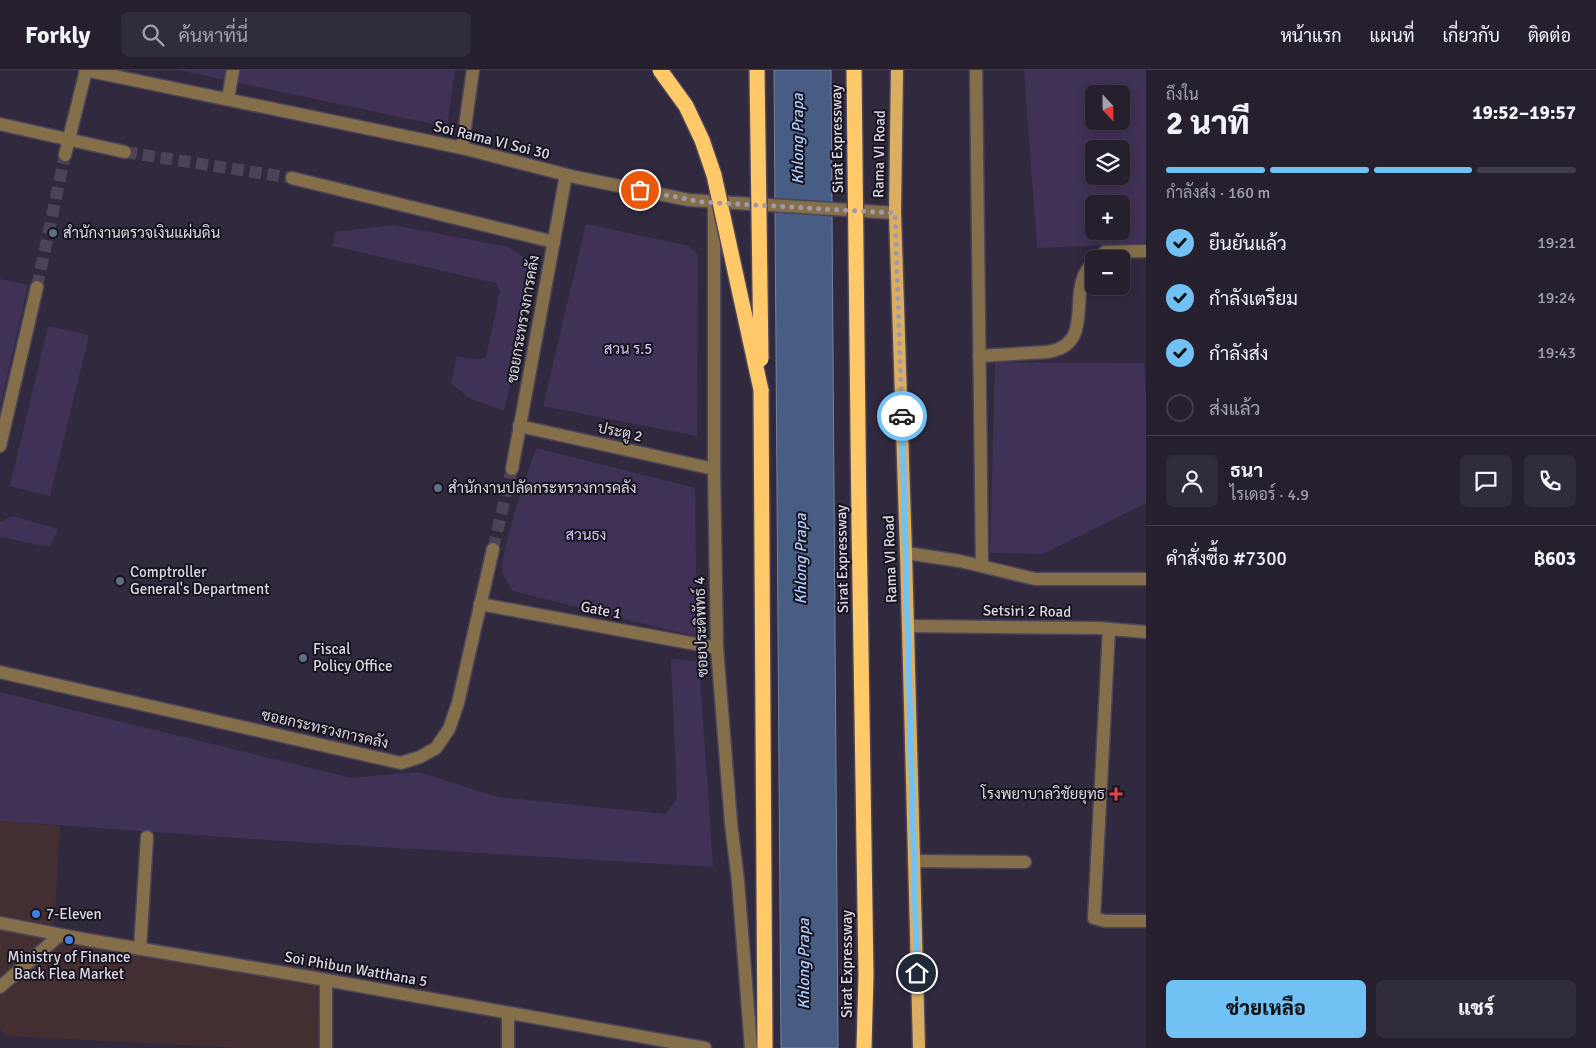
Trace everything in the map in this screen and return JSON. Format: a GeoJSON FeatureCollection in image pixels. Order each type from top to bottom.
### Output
{"type":"FeatureCollection","features":[{"type":"Feature","properties":{"kind":"highway"},"geometry":{"type":"LineString","coordinates":[[660,70],[686,106],[702,140],[714,175],[761,390]]}},
{"type":"Feature","properties":{"kind":"highway"},"geometry":{"type":"LineString","coordinates":[[757,70],[766,1048]]}},
{"type":"Feature","properties":{"kind":"highway","name":"Sirat Expressway"},"geometry":{"type":"LineString","coordinates":[[854,70],[866,975],[864,1048]]}},
{"type":"Feature","properties":{"kind":"highway"},"geometry":{"type":"LineString","coordinates":[[866,975],[874,1048]]}},
{"type":"Feature","properties":{"kind":"main road","name":"Rama VI Road"},"geometry":{"type":"LineString","coordinates":[[896,70],[895,213],[906,553],[918,1048]]}},
{"type":"Feature","properties":{"kind":"street"},"geometry":{"type":"LineString","coordinates":[[65,155],[86,70]]}},
{"type":"Feature","properties":{"kind":"street","name":"Soi Rama VI Soi 30"},"geometry":{"type":"LineString","coordinates":[[86,70],[462,148],[566,175],[689,200],[895,213]]}},
{"type":"Feature","properties":{"kind":"street"},"geometry":{"type":"LineString","coordinates":[[228,98],[233,70]]}},
{"type":"Feature","properties":{"kind":"street"},"geometry":{"type":"LineString","coordinates":[[462,148],[473,70]]}},
{"type":"Feature","properties":{"kind":"street"},"geometry":{"type":"LineString","coordinates":[[976,70],[982,566]]}},
{"type":"Feature","properties":{"kind":"street"},"geometry":{"type":"LineString","coordinates":[[0,124],[125,152]]}},
{"type":"Feature","properties":{"kind":"street","name":"ซอยกระทรวงการคลัง"},"geometry":{"type":"LineString","coordinates":[[512,469],[566,175]]}},
{"type":"Feature","properties":{"kind":"street"},"geometry":{"type":"LineString","coordinates":[[292,178],[554,242]]}},
{"type":"Feature","properties":{"kind":"street","name":"ซอยประดิพัทธ์ 4"},"geometry":{"type":"LineString","coordinates":[[714,202],[716,648],[738,881],[751,1048]]}},
{"type":"Feature","properties":{"kind":"street"},"geometry":{"type":"LineString","coordinates":[[1130,251],[1146,251]]}},
{"type":"Feature","properties":{"kind":"street"},"geometry":{"type":"LineString","coordinates":[[979,356],[1052,351],[1069,344],[1078,328],[1080,285],[1085,271]]}},
{"type":"Feature","properties":{"kind":"street"},"geometry":{"type":"LineString","coordinates":[[0,446],[37,287]]}},
{"type":"Feature","properties":{"kind":"street","name":"ประตู 2"},"geometry":{"type":"LineString","coordinates":[[519,426],[714,469]]}},
{"type":"Feature","properties":{"kind":"street","name":"ซอยกระทรวงการคลัง"},"geometry":{"type":"LineString","coordinates":[[0,672],[401,763],[420,757],[436,748],[449,729],[458,703],[493,549]]}},
{"type":"Feature","properties":{"kind":"street"},"geometry":{"type":"LineString","coordinates":[[906,553],[982,566],[1034,579],[1146,579]]}},
{"type":"Feature","properties":{"kind":"street","name":"Gate 1"},"geometry":{"type":"LineString","coordinates":[[480,604],[716,648]]}},
{"type":"Feature","properties":{"kind":"street","name":"Setsiri 2 Road"},"geometry":{"type":"LineString","coordinates":[[908,626],[1109,629],[1146,632]]}},
{"type":"Feature","properties":{"kind":"street"},"geometry":{"type":"LineString","coordinates":[[1109,629],[1094,918],[1105,921],[1146,921]]}},
{"type":"Feature","properties":{"kind":"street"},"geometry":{"type":"LineString","coordinates":[[140,949],[147,837]]}},
{"type":"Feature","properties":{"kind":"street"},"geometry":{"type":"LineString","coordinates":[[914,861],[1025,862]]}},
{"type":"Feature","properties":{"kind":"street","name":"Soi Phibun Watthana 5"},"geometry":{"type":"LineString","coordinates":[[0,923],[705,1048]]}},
{"type":"Feature","properties":{"kind":"street"},"geometry":{"type":"LineString","coordinates":[[0,987],[60,935]]}},
{"type":"Feature","properties":{"kind":"street"},"geometry":{"type":"LineString","coordinates":[[326,980],[326,1048]]}},
{"type":"Feature","properties":{"kind":"street"},"geometry":{"type":"LineString","coordinates":[[508,1013],[508,1048]]}},
{"type":"Feature","properties":{"kind":"shaded area","name":"Ministry of Finance Back Flea Market"},"geometry":{"type":"Polygon","coordinates":[[[0,821],[60,826],[54,926],[201,952],[315,969],[319,1048],[242,1048],[6,1036],[0,1028],[0,821]]]}},
{"type":"Feature","properties":{"kind":"green space"},"geometry":{"type":"Polygon","coordinates":[[[178,70],[455,70],[447,127],[178,70]]]}},
{"type":"Feature","properties":{"kind":"green space"},"geometry":{"type":"Polygon","coordinates":[[[1024,70],[1146,70],[1146,243],[1037,248],[1024,70]]]}},
{"type":"Feature","properties":{"kind":"green space","name":"สวน ร.5"},"geometry":{"type":"Polygon","coordinates":[[[586,224],[689,246],[698,255],[697,436],[543,406],[586,224]]]}},
{"type":"Feature","properties":{"kind":"green space"},"geometry":{"type":"Polygon","coordinates":[[[393,225],[508,247],[527,259],[529,303],[504,411],[469,398],[451,383],[457,356],[477,360],[486,357],[500,291],[496,283],[333,246],[335,232],[393,225]]]}},
{"type":"Feature","properties":{"kind":"green space"},"geometry":{"type":"Polygon","coordinates":[[[0,279],[28,285],[0,407],[0,279]]]}},
{"type":"Feature","properties":{"kind":"green space"},"geometry":{"type":"Polygon","coordinates":[[[48,326],[89,335],[50,496],[10,486],[48,326]]]}},
{"type":"Feature","properties":{"kind":"green space"},"geometry":{"type":"Polygon","coordinates":[[[995,362],[1144,363],[1146,397],[1146,503],[1043,554],[990,553],[995,362]]]}},
{"type":"Feature","properties":{"kind":"green space","name":"สวนธง"},"geometry":{"type":"Polygon","coordinates":[[[536,448],[695,488],[697,637],[513,591],[503,574],[502,565],[509,532],[536,448]]]}},
{"type":"Feature","properties":{"kind":"green space"},"geometry":{"type":"Polygon","coordinates":[[[13,516],[58,529],[50,547],[0,537],[0,522],[13,516]]]}},
{"type":"Feature","properties":{"kind":"green space"},"geometry":{"type":"Polygon","coordinates":[[[671,659],[699,661],[713,867],[282,841],[0,821],[0,692],[351,778],[419,772],[497,797],[665,814],[677,799],[671,659]]]}},
{"type":"Feature","properties":{"kind":"water","name":"Khlong Prapa"},"geometry":{"type":"Polygon","coordinates":[[[774,70],[831,70],[838,1048],[781,1048],[774,70]]]}},
{"type":"Feature","properties":{"kind":"tunnel"},"geometry":{"type":"LineString","coordinates":[[125,152],[292,178]]}},
{"type":"Feature","properties":{"kind":"tunnel"},"geometry":{"type":"LineString","coordinates":[[37,287],[65,155]]}},
{"type":"Feature","properties":{"kind":"tunnel"},"geometry":{"type":"LineString","coordinates":[[493,549],[512,469]]}},
{"type":"Feature","properties":{"kind":"way so far"},"geometry":{"type":"LineString","coordinates":[[640,190],[702,202],[895,213],[902,416]]}},
{"type":"Feature","properties":{"kind":"place","name":"สำนักงานตรวจเงินแผ่นดิน"},"geometry":{"type":"Point","coordinates":[53,233]}},
{"type":"Feature","properties":{"kind":"place","name":"สำนักงานปลัดกระทรวงการคลัง"},"geometry":{"type":"Point","coordinates":[438,488]}},
{"type":"Feature","properties":{"kind":"place","name":"Comptroller General's Department"},"geometry":{"type":"Point","coordinates":[120,581]}},
{"type":"Feature","properties":{"kind":"place","name":"Fiscal Policy Office"},"geometry":{"type":"Point","coordinates":[303,658]}},
{"type":"Feature","properties":{"kind":"place","name":"โรงพยาบาลวิชัยยุทธ"},"geometry":{"type":"Point","coordinates":[1116,794]}},
{"type":"Feature","properties":{"kind":"place","name":"7-Eleven"},"geometry":{"type":"Point","coordinates":[36,914]}},
{"type":"Feature","properties":{"kind":"place","name":"Ministry of Finance Back Flea Market"},"geometry":{"type":"Point","coordinates":[69,940]}},
{"type":"Feature","properties":{"kind":"route"},"geometry":{"type":"LineString","coordinates":[[902,416],[917,973]]}}]}
